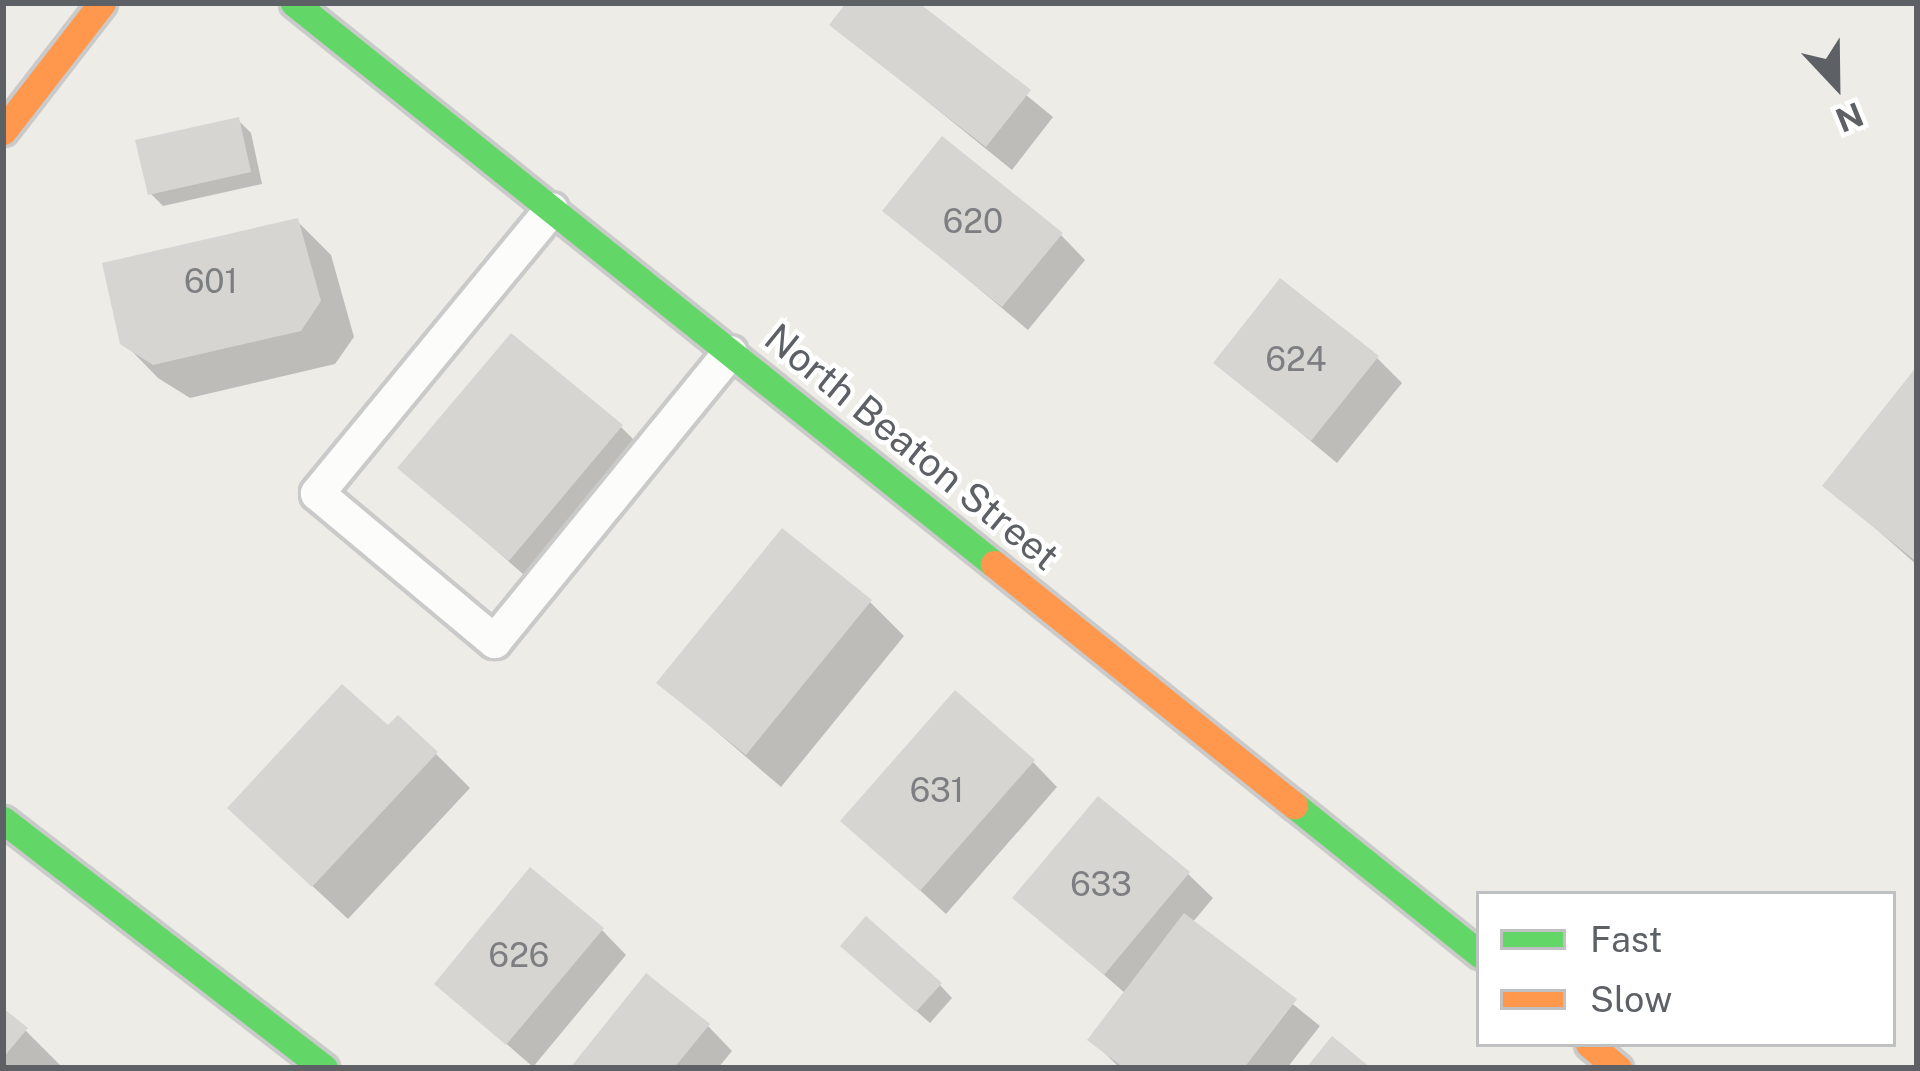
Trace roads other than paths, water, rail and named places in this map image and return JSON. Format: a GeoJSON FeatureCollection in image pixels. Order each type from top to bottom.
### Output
{"type":"FeatureCollection","features":[{"type":"Feature","properties":{"kind":"main road"},"geometry":{"type":"LineString","coordinates":[[3,131],[102,3]]}},
{"type":"Feature","properties":{"kind":"main road","name":"North Beaton Street"},"geometry":{"type":"LineString","coordinates":[[294,3],[1476,952]]}},
{"type":"Feature","properties":{"kind":"main road"},"geometry":{"type":"LineString","coordinates":[[3,820],[324,1068]]}},
{"type":"Feature","properties":{"kind":"main road"},"geometry":{"type":"LineString","coordinates":[[1593,1047],[1618,1068]]}},
{"type":"Feature","properties":{"kind":"lane"},"geometry":{"type":"LineString","coordinates":[[551,208],[317,493],[494,641],[730,352]]}}]}
